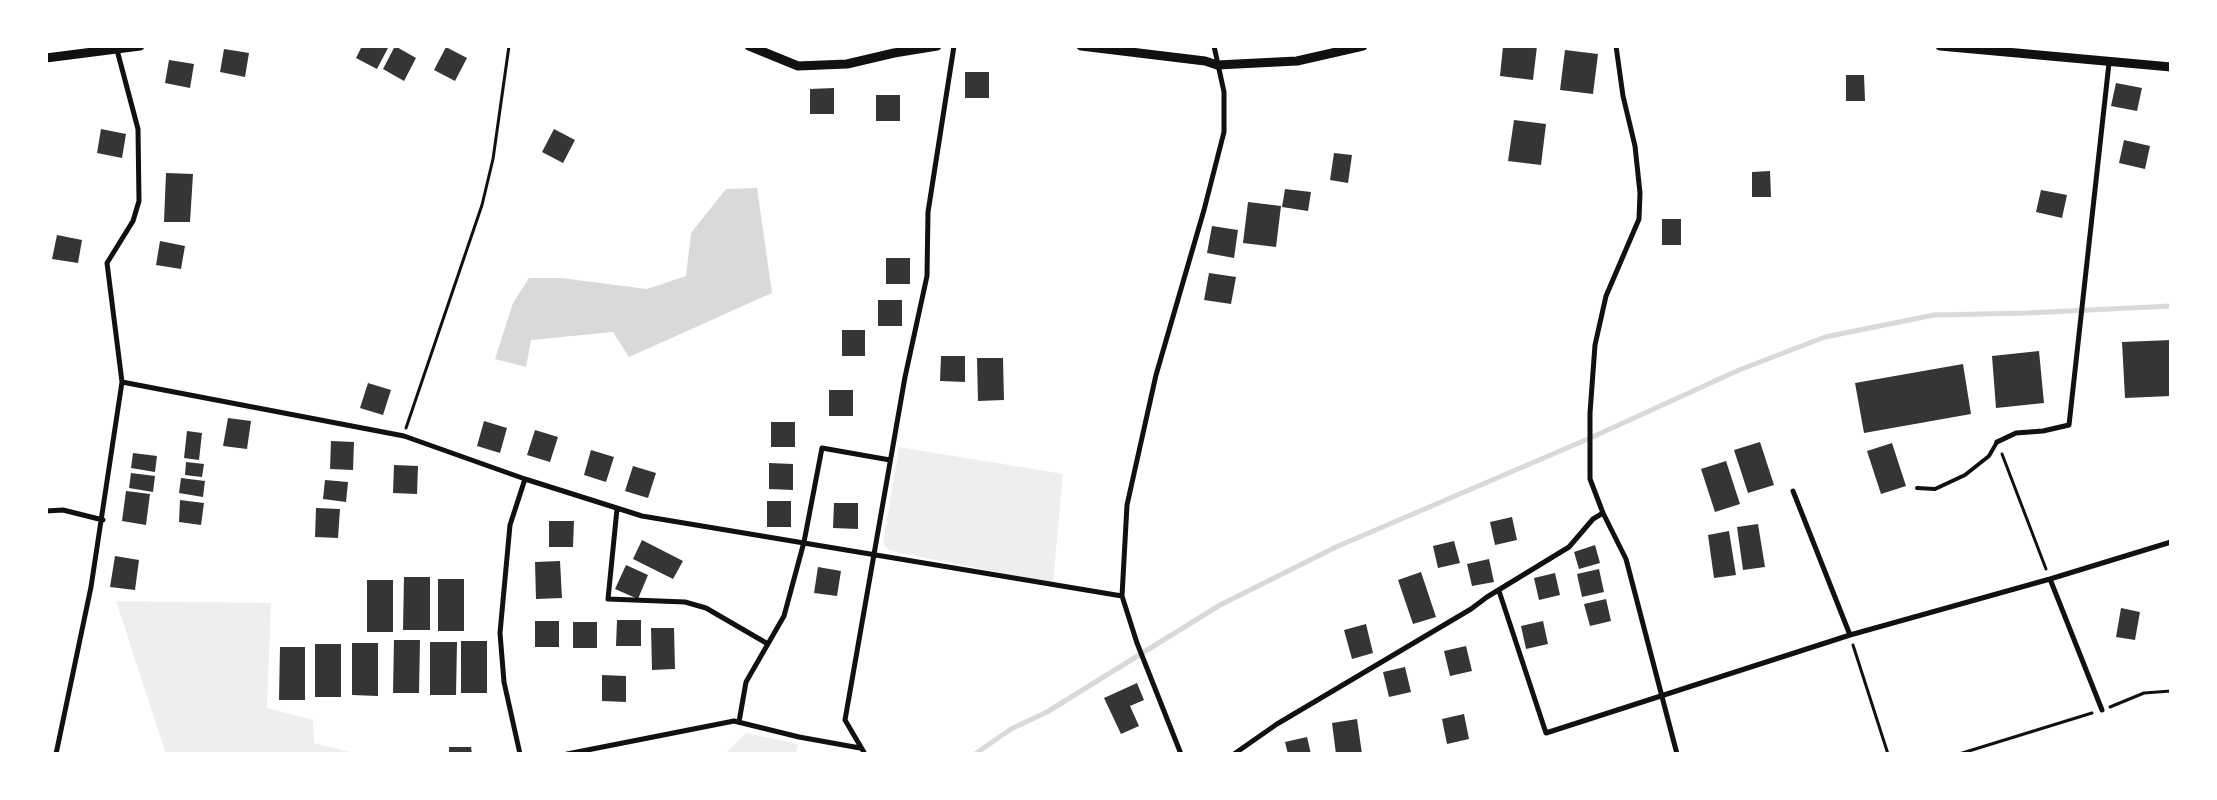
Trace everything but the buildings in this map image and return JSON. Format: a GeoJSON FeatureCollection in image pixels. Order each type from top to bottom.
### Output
{"type":"FeatureCollection","features":[{"type":"Feature","properties":{"kind":"street"},"geometry":{"type":"LineString","coordinates":[[46,58],[140,46]]}},
{"type":"Feature","properties":{"kind":"street"},"geometry":{"type":"LineString","coordinates":[[749,46],[798,66],[847,64],[894,53],[937,46]]}},
{"type":"Feature","properties":{"kind":"street"},"geometry":{"type":"LineString","coordinates":[[865,754],[846,720],[905,377],[927,276],[928,212],[954,46]]}},
{"type":"Feature","properties":{"kind":"street"},"geometry":{"type":"LineString","coordinates":[[1081,46],[1217,64],[1297,61],[1363,46]]}},
{"type":"Feature","properties":{"kind":"street"},"geometry":{"type":"LineString","coordinates":[[1181,754],[1137,643],[1122,596],[1127,505],[1131,486],[1156,375],[1204,210],[1224,132],[1224,92],[1214,46]]}},
{"type":"Feature","properties":{"kind":"street"},"geometry":{"type":"LineString","coordinates":[[1616,46],[1623,96],[1635,146],[1640,193],[1639,220],[1606,296],[1595,345],[1590,426],[1590,479],[1603,513],[1626,559],[1677,754]]}},
{"type":"Feature","properties":{"kind":"street"},"geometry":{"type":"LineString","coordinates":[[1940,46],[2023,50],[2109,62],[2171,67]]}},
{"type":"Feature","properties":{"kind":"street"},"geometry":{"type":"LineString","coordinates":[[56,754],[103,520],[122,382],[107,263],[133,221],[139,201],[138,129],[123,48]]}},
{"type":"Feature","properties":{"kind":"street"},"geometry":{"type":"LineString","coordinates":[[1997,442],[2016,433],[2043,431],[2069,425],[2082,322],[2109,62]]}},
{"type":"Feature","properties":{"kind":"street"},"geometry":{"type":"LineString","coordinates":[[122,382],[404,436],[617,509],[650,518],[1122,596]]}},
{"type":"Feature","properties":{"kind":"street"},"geometry":{"type":"LineString","coordinates":[[739,722],[746,682],[784,616],[804,542],[822,448],[890,460]]}},
{"type":"Feature","properties":{"kind":"street"},"geometry":{"type":"LineString","coordinates":[[520,754],[504,682],[500,633],[510,525],[526,478]]}},
{"type":"Feature","properties":{"kind":"street"},"geometry":{"type":"LineString","coordinates":[[1793,491],[1850,635]]}},
{"type":"Feature","properties":{"kind":"street"},"geometry":{"type":"LineString","coordinates":[[617,509],[608,599],[685,602],[706,608],[768,644]]}},
{"type":"Feature","properties":{"kind":"street"},"geometry":{"type":"LineString","coordinates":[[46,511],[63,510],[103,520]]}},
{"type":"Feature","properties":{"kind":"street"},"geometry":{"type":"LineString","coordinates":[[1234,754],[1277,724],[1500,591],[1569,547],[1593,519],[1603,513]]}},
{"type":"Feature","properties":{"kind":"street"},"geometry":{"type":"LineString","coordinates":[[1500,591],[1546,734],[1850,635],[2050,579],[2171,542]]}},
{"type":"Feature","properties":{"kind":"street"},"geometry":{"type":"LineString","coordinates":[[2050,579],[2102,710]]}},
{"type":"Feature","properties":{"kind":"street"},"geometry":{"type":"LineString","coordinates":[[567,754],[734,721],[799,737],[860,748]]}},
{"type":"Feature","properties":{"kind":"lane"},"geometry":{"type":"LineString","coordinates":[[1917,488],[1935,490],[1965,475],[1989,456],[1997,442]]}},
{"type":"Feature","properties":{"kind":"path"},"geometry":{"type":"LineString","coordinates":[[404,436],[411,409],[482,205],[493,159],[509,46]]}},
{"type":"Feature","properties":{"kind":"path"},"geometry":{"type":"LineString","coordinates":[[1997,442],[2050,579]]}},
{"type":"Feature","properties":{"kind":"path"},"geometry":{"type":"LineString","coordinates":[[1850,635],[1888,754]]}},
{"type":"Feature","properties":{"kind":"path"},"geometry":{"type":"LineString","coordinates":[[1959,754],[2102,710],[2144,693],[2171,691]]}},
{"type":"Feature","properties":{"kind":"shaded area"},"geometry":{"type":"Polygon","coordinates":[[[757,188],[772,293],[629,357],[613,332],[531,340],[526,367],[495,359],[513,303],[529,278],[561,278],[647,289],[686,276],[691,233],[726,189],[757,188]]]}},
{"type":"Feature","properties":{"kind":"shaded area"},"geometry":{"type":"Polygon","coordinates":[[[899,447],[1063,474],[1053,583],[890,551],[883,543],[899,447]]]}},
{"type":"Feature","properties":{"kind":"shaded area"},"geometry":{"type":"Polygon","coordinates":[[[116,601],[271,603],[267,708],[313,720],[314,743],[357,754],[166,754],[116,601]]]}},
{"type":"Feature","properties":{"kind":"shaded area"},"geometry":{"type":"Polygon","coordinates":[[[746,733],[798,744],[796,754],[725,754],[746,733]]]}},
{"type":"Feature","properties":{"kind":"waterway"},"geometry":{"type":"LineString","coordinates":[[975,754],[1011,729],[1047,712],[1220,605],[1336,547],[1588,439],[1739,370],[1825,337],[1934,315],[2029,313],[2171,306]]}}]}
